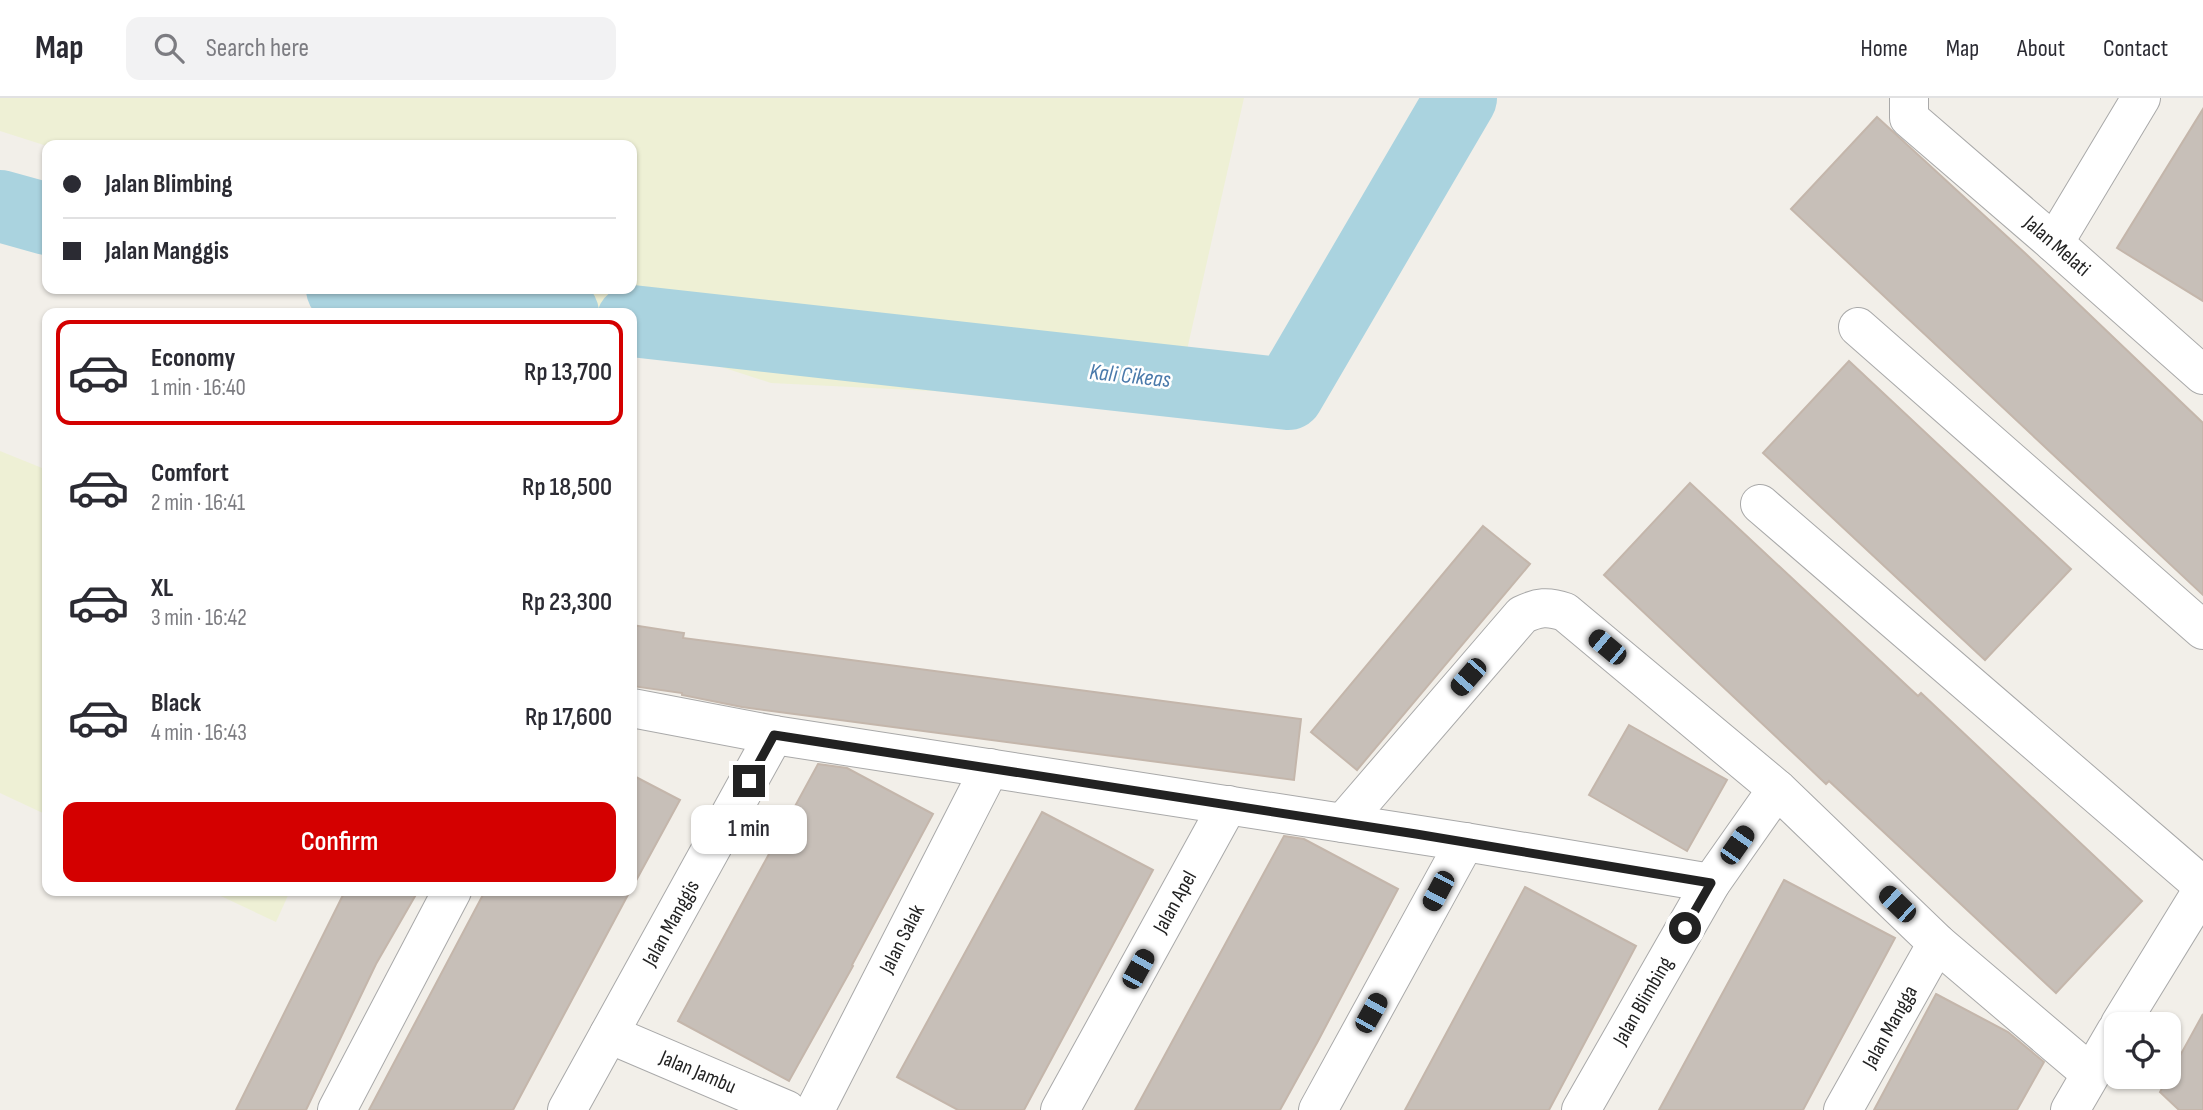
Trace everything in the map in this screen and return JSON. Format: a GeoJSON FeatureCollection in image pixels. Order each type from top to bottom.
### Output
{"type":"FeatureCollection","features":[{"type":"Feature","properties":{"kind":"street"},"geometry":{"type":"LineString","coordinates":[[2054,243],[2141,98]]}},
{"type":"Feature","properties":{"kind":"street","name":"Jalan Melati"},"geometry":{"type":"LineString","coordinates":[[1909,108],[2054,243],[2203,375]]}},
{"type":"Feature","properties":{"kind":"street"},"geometry":{"type":"LineString","coordinates":[[1858,327],[2203,630]]}},
{"type":"Feature","properties":{"kind":"street"},"geometry":{"type":"LineString","coordinates":[[1760,503],[2203,887],[2127,1012]]}},
{"type":"Feature","properties":{"kind":"street"},"geometry":{"type":"LineString","coordinates":[[1343,823],[1522,615],[1535,608],[1548,606],[1565,612],[1777,789],[1937,943],[2090,1073]]}},
{"type":"Feature","properties":{"kind":"street"},"geometry":{"type":"LineString","coordinates":[[637,709],[774,735],[1465,842],[1711,883]]}},
{"type":"Feature","properties":{"kind":"street","name":"Jalan Manggis"},"geometry":{"type":"LineString","coordinates":[[567,1110],[774,735]]}},
{"type":"Feature","properties":{"kind":"street","name":"Jalan Salak"},"geometry":{"type":"LineString","coordinates":[[815,1110],[990,768]]}},
{"type":"Feature","properties":{"kind":"street","name":"Jalan Blimbing"},"geometry":{"type":"LineString","coordinates":[[1581,1110],[1711,883],[1777,789]]}},
{"type":"Feature","properties":{"kind":"street","name":"Jalan Apel"},"geometry":{"type":"LineString","coordinates":[[1060,1110],[1228,805]]}},
{"type":"Feature","properties":{"kind":"street"},"geometry":{"type":"LineString","coordinates":[[1318,1110],[1465,842]]}},
{"type":"Feature","properties":{"kind":"street"},"geometry":{"type":"LineString","coordinates":[[337,1110],[449,896]]}},
{"type":"Feature","properties":{"kind":"street","name":"Jalan Mangga"},"geometry":{"type":"LineString","coordinates":[[1843,1110],[1937,943]]}},
{"type":"Feature","properties":{"kind":"street","name":"Jalan Jambu"},"geometry":{"type":"LineString","coordinates":[[609,1034],[787,1110]]}},
{"type":"Feature","properties":{"kind":"street"},"geometry":{"type":"LineString","coordinates":[[2070,1110],[2104,1050]]}},
{"type":"Feature","properties":{"kind":"green space"},"geometry":{"type":"Polygon","coordinates":[[[0,98],[1244,98],[1175,403],[771,383],[637,340],[637,308],[541,308],[498,294],[637,294],[637,140],[42,140],[42,144],[0,131],[0,98]]]}},
{"type":"Feature","properties":{"kind":"green space"},"geometry":{"type":"Polygon","coordinates":[[[0,451],[42,468],[42,813],[0,793],[0,451]]]}},
{"type":"Feature","properties":{"kind":"green space"},"geometry":{"type":"Polygon","coordinates":[[[221,896],[288,896],[276,922],[221,896]]]}},
{"type":"Feature","properties":{"kind":"building"},"geometry":{"type":"Polygon","coordinates":[[[2203,109],[2203,301],[2117,248],[2203,109]]]}},
{"type":"Feature","properties":{"kind":"building"},"geometry":{"type":"Polygon","coordinates":[[[1877,117],[2203,423],[2203,595],[1791,209],[1877,117]]]}},
{"type":"Feature","properties":{"kind":"building"},"geometry":{"type":"Polygon","coordinates":[[[1849,361],[2071,569],[1985,660],[1763,453],[1849,361]]]}},
{"type":"Feature","properties":{"kind":"building"},"geometry":{"type":"Polygon","coordinates":[[[1690,483],[1918,696],[1921,693],[2142,901],[2056,993],[1829,781],[1826,784],[1604,575],[1690,483]]]}},
{"type":"Feature","properties":{"kind":"building"},"geometry":{"type":"Polygon","coordinates":[[[1483,526],[1530,564],[1357,770],[1311,732],[1483,526]]]}},
{"type":"Feature","properties":{"kind":"building"},"geometry":{"type":"Polygon","coordinates":[[[637,626],[684,633],[683,638],[1301,719],[1294,780],[742,707],[682,693],[637,687],[637,626]]]}},
{"type":"Feature","properties":{"kind":"building"},"geometry":{"type":"Polygon","coordinates":[[[1629,725],[1727,780],[1687,851],[1589,795],[1629,725]]]}},
{"type":"Feature","properties":{"kind":"building"},"geometry":{"type":"Polygon","coordinates":[[[818,764],[847,768],[933,814],[789,1081],[678,1021],[818,764]]]}},
{"type":"Feature","properties":{"kind":"building"},"geometry":{"type":"Polygon","coordinates":[[[637,778],[680,800],[637,879],[637,778]]]}},
{"type":"Feature","properties":{"kind":"building"},"geometry":{"type":"Polygon","coordinates":[[[1042,812],[1153,870],[1024,1110],[958,1110],[897,1077],[1042,812]]]}},
{"type":"Feature","properties":{"kind":"building"},"geometry":{"type":"Polygon","coordinates":[[[1284,836],[1304,839],[1398,889],[1318,1041],[1280,1110],[1135,1110],[1284,836]]]}},
{"type":"Feature","properties":{"kind":"building"},"geometry":{"type":"Polygon","coordinates":[[[1784,880],[1895,938],[1803,1110],[1659,1110],[1784,880]]]}},
{"type":"Feature","properties":{"kind":"building"},"geometry":{"type":"Polygon","coordinates":[[[1525,887],[1636,946],[1549,1110],[1405,1110],[1525,887]]]}},
{"type":"Feature","properties":{"kind":"building"},"geometry":{"type":"Polygon","coordinates":[[[343,896],[415,896],[376,964],[306,1110],[236,1110],[343,896]]]}},
{"type":"Feature","properties":{"kind":"building"},"geometry":{"type":"Polygon","coordinates":[[[482,896],[627,896],[513,1110],[369,1110],[482,896]]]}},
{"type":"Feature","properties":{"kind":"building"},"geometry":{"type":"Polygon","coordinates":[[[1936,994],[2008,1032],[2044,1062],[2017,1110],[1874,1110],[1936,994]]]}},
{"type":"Feature","properties":{"kind":"building"},"geometry":{"type":"Polygon","coordinates":[[[2203,1014],[2203,1110],[2179,1110],[2160,1092],[2162,1089],[2181,1089],[2181,1054],[2203,1014]]]}},
{"type":"Feature","properties":{"kind":"waterway","name":"Kali Cikeas"},"geometry":{"type":"LineString","coordinates":[[637,322],[1288,394],[1461,98]]}},
{"type":"Feature","properties":{"kind":"waterway","name":"Kali Cikeas"},"geometry":{"type":"LineString","coordinates":[[0,206],[42,218]]}},
{"type":"Feature","properties":{"kind":"waterway","name":"Kali Cikeas"},"geometry":{"type":"LineString","coordinates":[[388,294],[517,308]]}},
{"type":"Feature","properties":{"kind":"route"},"geometry":{"type":"LineString","coordinates":[[749,781],[774,735],[1416,834],[1711,883],[1685,928]]}}]}
